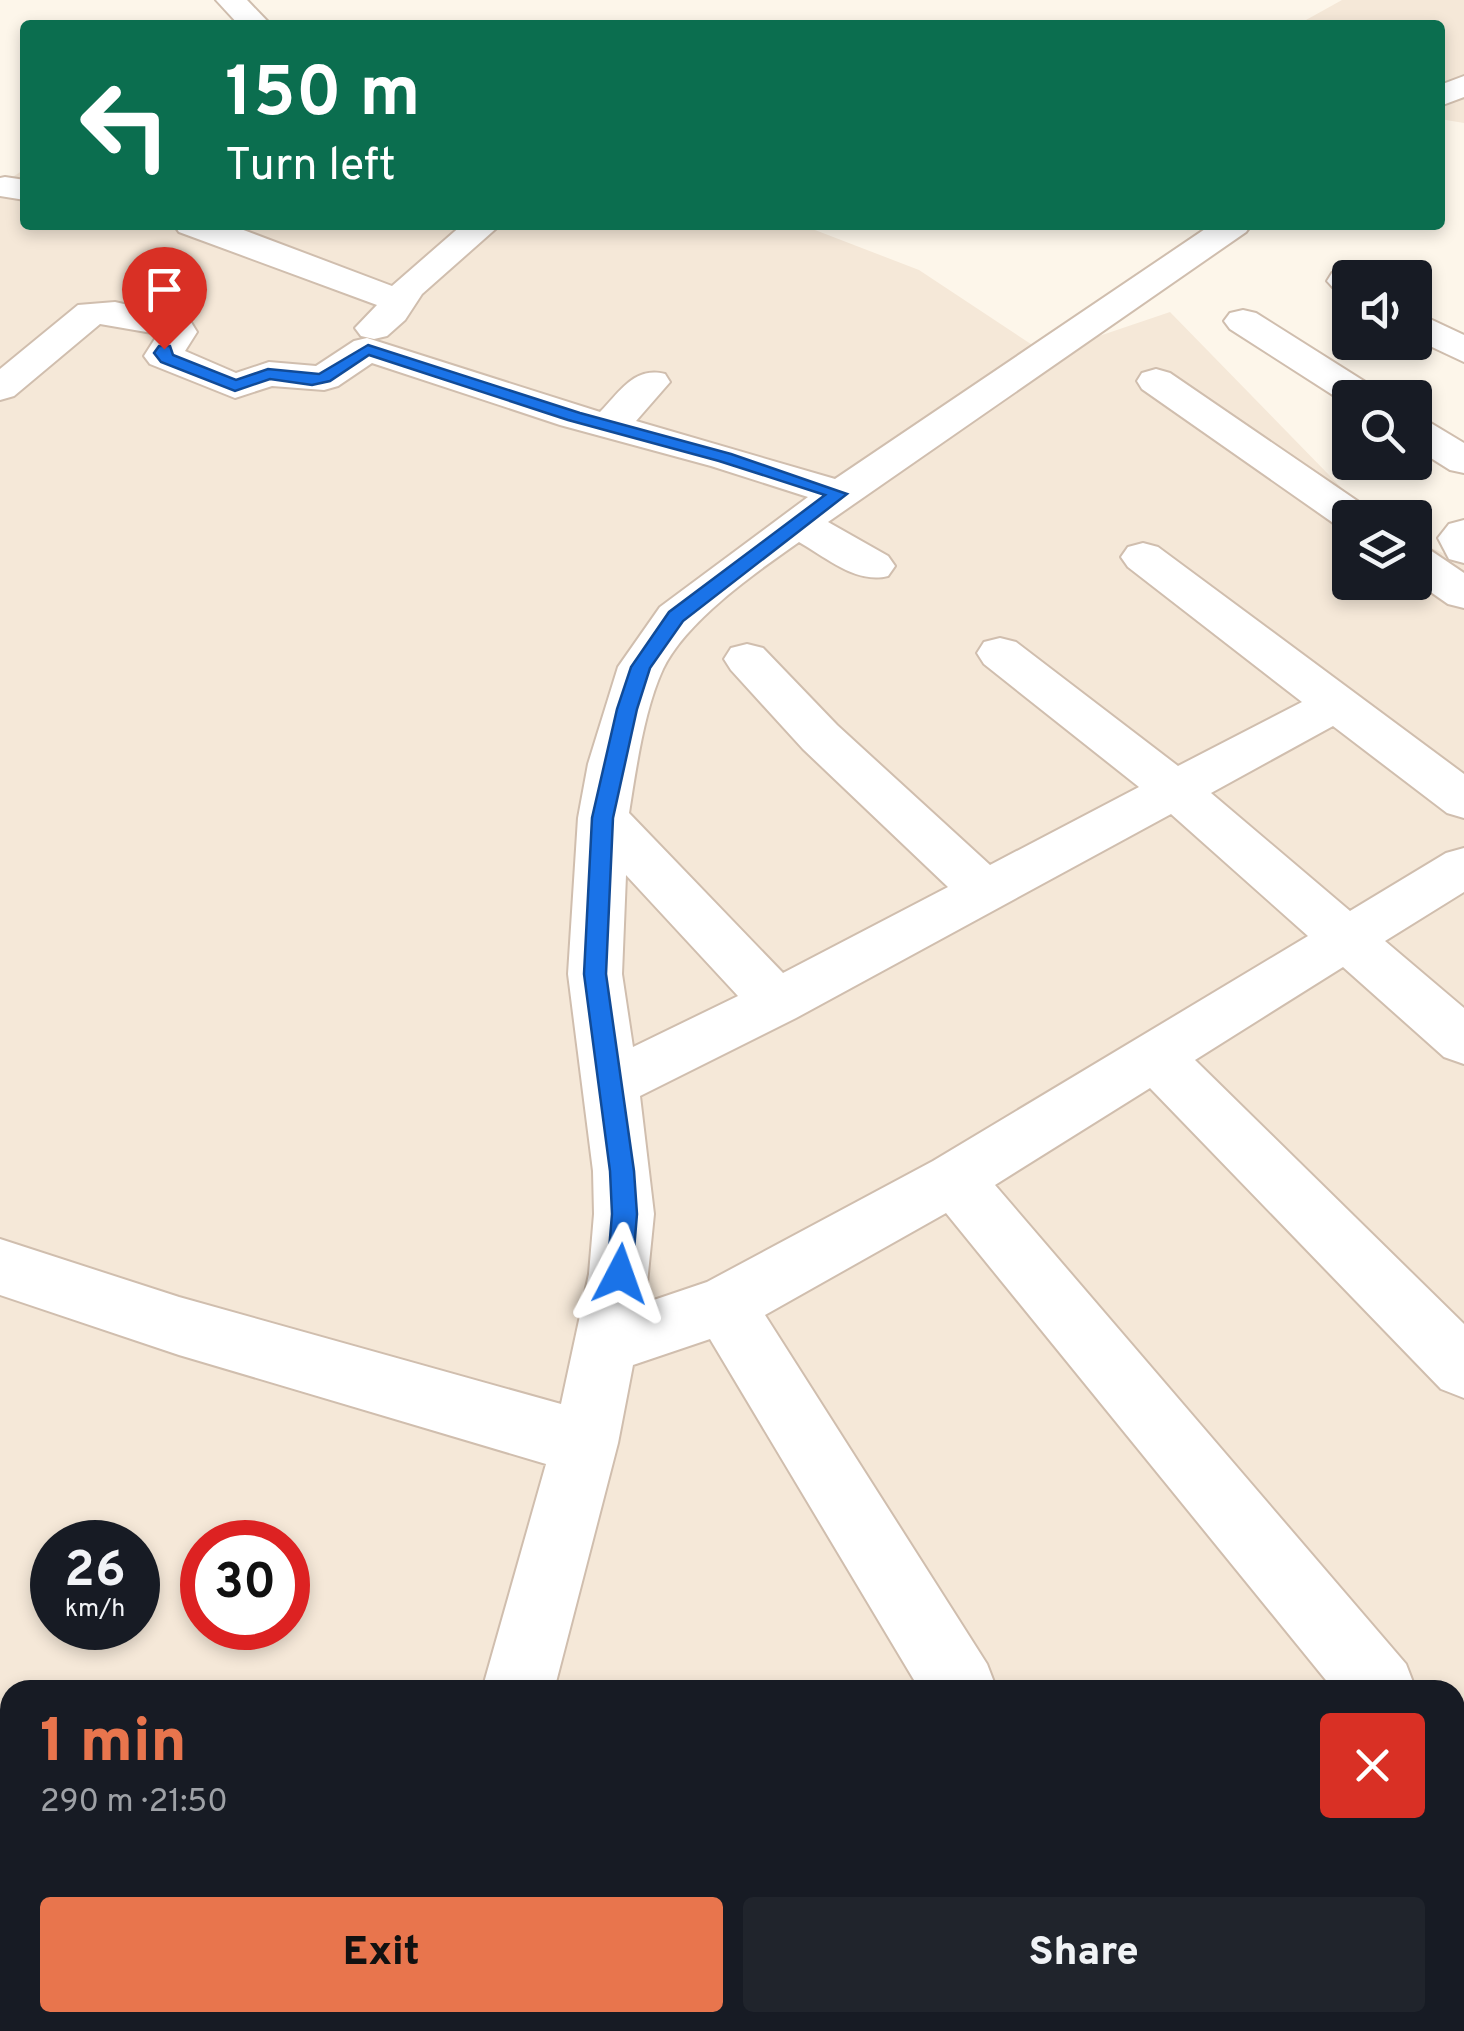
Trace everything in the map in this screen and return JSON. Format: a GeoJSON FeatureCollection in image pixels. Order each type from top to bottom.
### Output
{"type":"FeatureCollection","features":[{"type":"Feature","properties":{"kind":"street"},"geometry":{"type":"LineString","coordinates":[[230,0],[251,20]]}},
{"type":"Feature","properties":{"kind":"street"},"geometry":{"type":"LineString","coordinates":[[210,230],[398,301]]}},
{"type":"Feature","properties":{"kind":"street"},"geometry":{"type":"LineString","coordinates":[[477,230],[398,301],[384,322],[365,337],[362,346],[608,427],[725,457],[838,494]]}},
{"type":"Feature","properties":{"kind":"street"},"geometry":{"type":"LineString","coordinates":[[521,1680],[585,1443],[620,1274],[624,1214],[595,974],[602,818],[612,764],[641,667],[676,617],[797,523],[1227,230]]}},
{"type":"Feature","properties":{"kind":"street"},"geometry":{"type":"LineString","coordinates":[[0,388],[95,312],[176,327],[178,332],[164,356],[228,386],[268,374],[324,378],[368,349]]}},
{"type":"Feature","properties":{"kind":"street"},"geometry":{"type":"LineString","coordinates":[[1242,321],[1335,380]]}},
{"type":"Feature","properties":{"kind":"street"},"geometry":{"type":"LineString","coordinates":[[1432,333],[1464,351]]}},
{"type":"Feature","properties":{"kind":"street"},"geometry":{"type":"LineString","coordinates":[[608,427],[652,382]]}},
{"type":"Feature","properties":{"kind":"street"},"geometry":{"type":"LineString","coordinates":[[1156,382],[1332,503]]}},
{"type":"Feature","properties":{"kind":"street"},"geometry":{"type":"LineString","coordinates":[[1432,441],[1464,461]]}},
{"type":"Feature","properties":{"kind":"street"},"geometry":{"type":"LineString","coordinates":[[797,523],[873,566]]}},
{"type":"Feature","properties":{"kind":"street"},"geometry":{"type":"LineString","coordinates":[[1464,533],[1459,538],[1464,549]]}},
{"type":"Feature","properties":{"kind":"street"},"geometry":{"type":"LineString","coordinates":[[1143,557],[1336,704],[1453,774]]}},
{"type":"Feature","properties":{"kind":"street"},"geometry":{"type":"LineString","coordinates":[[1432,572],[1464,594]]}},
{"type":"Feature","properties":{"kind":"street"},"geometry":{"type":"LineString","coordinates":[[1000,653],[1174,789],[1464,1042]]}},
{"type":"Feature","properties":{"kind":"street"},"geometry":{"type":"LineString","coordinates":[[747,658],[820,737],[985,890]]}},
{"type":"Feature","properties":{"kind":"street"},"geometry":{"type":"LineString","coordinates":[[611,1084],[777,1002],[1336,704]]}},
{"type":"Feature","properties":{"kind":"street"},"geometry":{"type":"LineString","coordinates":[[602,818],[777,1002]]}},
{"type":"Feature","properties":{"kind":"street"},"geometry":{"type":"LineString","coordinates":[[607,1345],[724,1304],[954,1180],[1464,868]]}},
{"type":"Feature","properties":{"kind":"street"},"geometry":{"type":"LineString","coordinates":[[1156,1057],[1464,1368]]}},
{"type":"Feature","properties":{"kind":"street"},"geometry":{"type":"LineString","coordinates":[[954,1180],[1372,1680]]}},
{"type":"Feature","properties":{"kind":"street"},"geometry":{"type":"LineString","coordinates":[[0,1266],[180,1326],[585,1443]]}},
{"type":"Feature","properties":{"kind":"street"},"geometry":{"type":"LineString","coordinates":[[724,1304],[955,1680]]}},
{"type":"Feature","properties":{"kind":"shaded area"},"geometry":{"type":"Polygon","coordinates":[[[1342,0],[1464,0],[1464,123],[1445,120],[1445,20],[1306,20],[1342,0]]]}},
{"type":"Feature","properties":{"kind":"shaded area"},"geometry":{"type":"Polygon","coordinates":[[[20,172],[20,230],[815,230],[919,270],[1046,354],[1170,312],[1353,500],[1332,500],[1332,600],[1432,600],[1432,548],[1464,562],[1464,1680],[0,1680],[0,185],[20,172]]]}},
{"type":"Feature","properties":{"kind":"route"},"geometry":{"type":"LineString","coordinates":[[164,349],[162,353],[167,358],[235,386],[268,374],[324,378],[368,349],[608,427],[725,457],[838,494],[676,617],[641,667],[627,709],[602,818],[595,974],[622,1171],[620,1274]]}}]}
